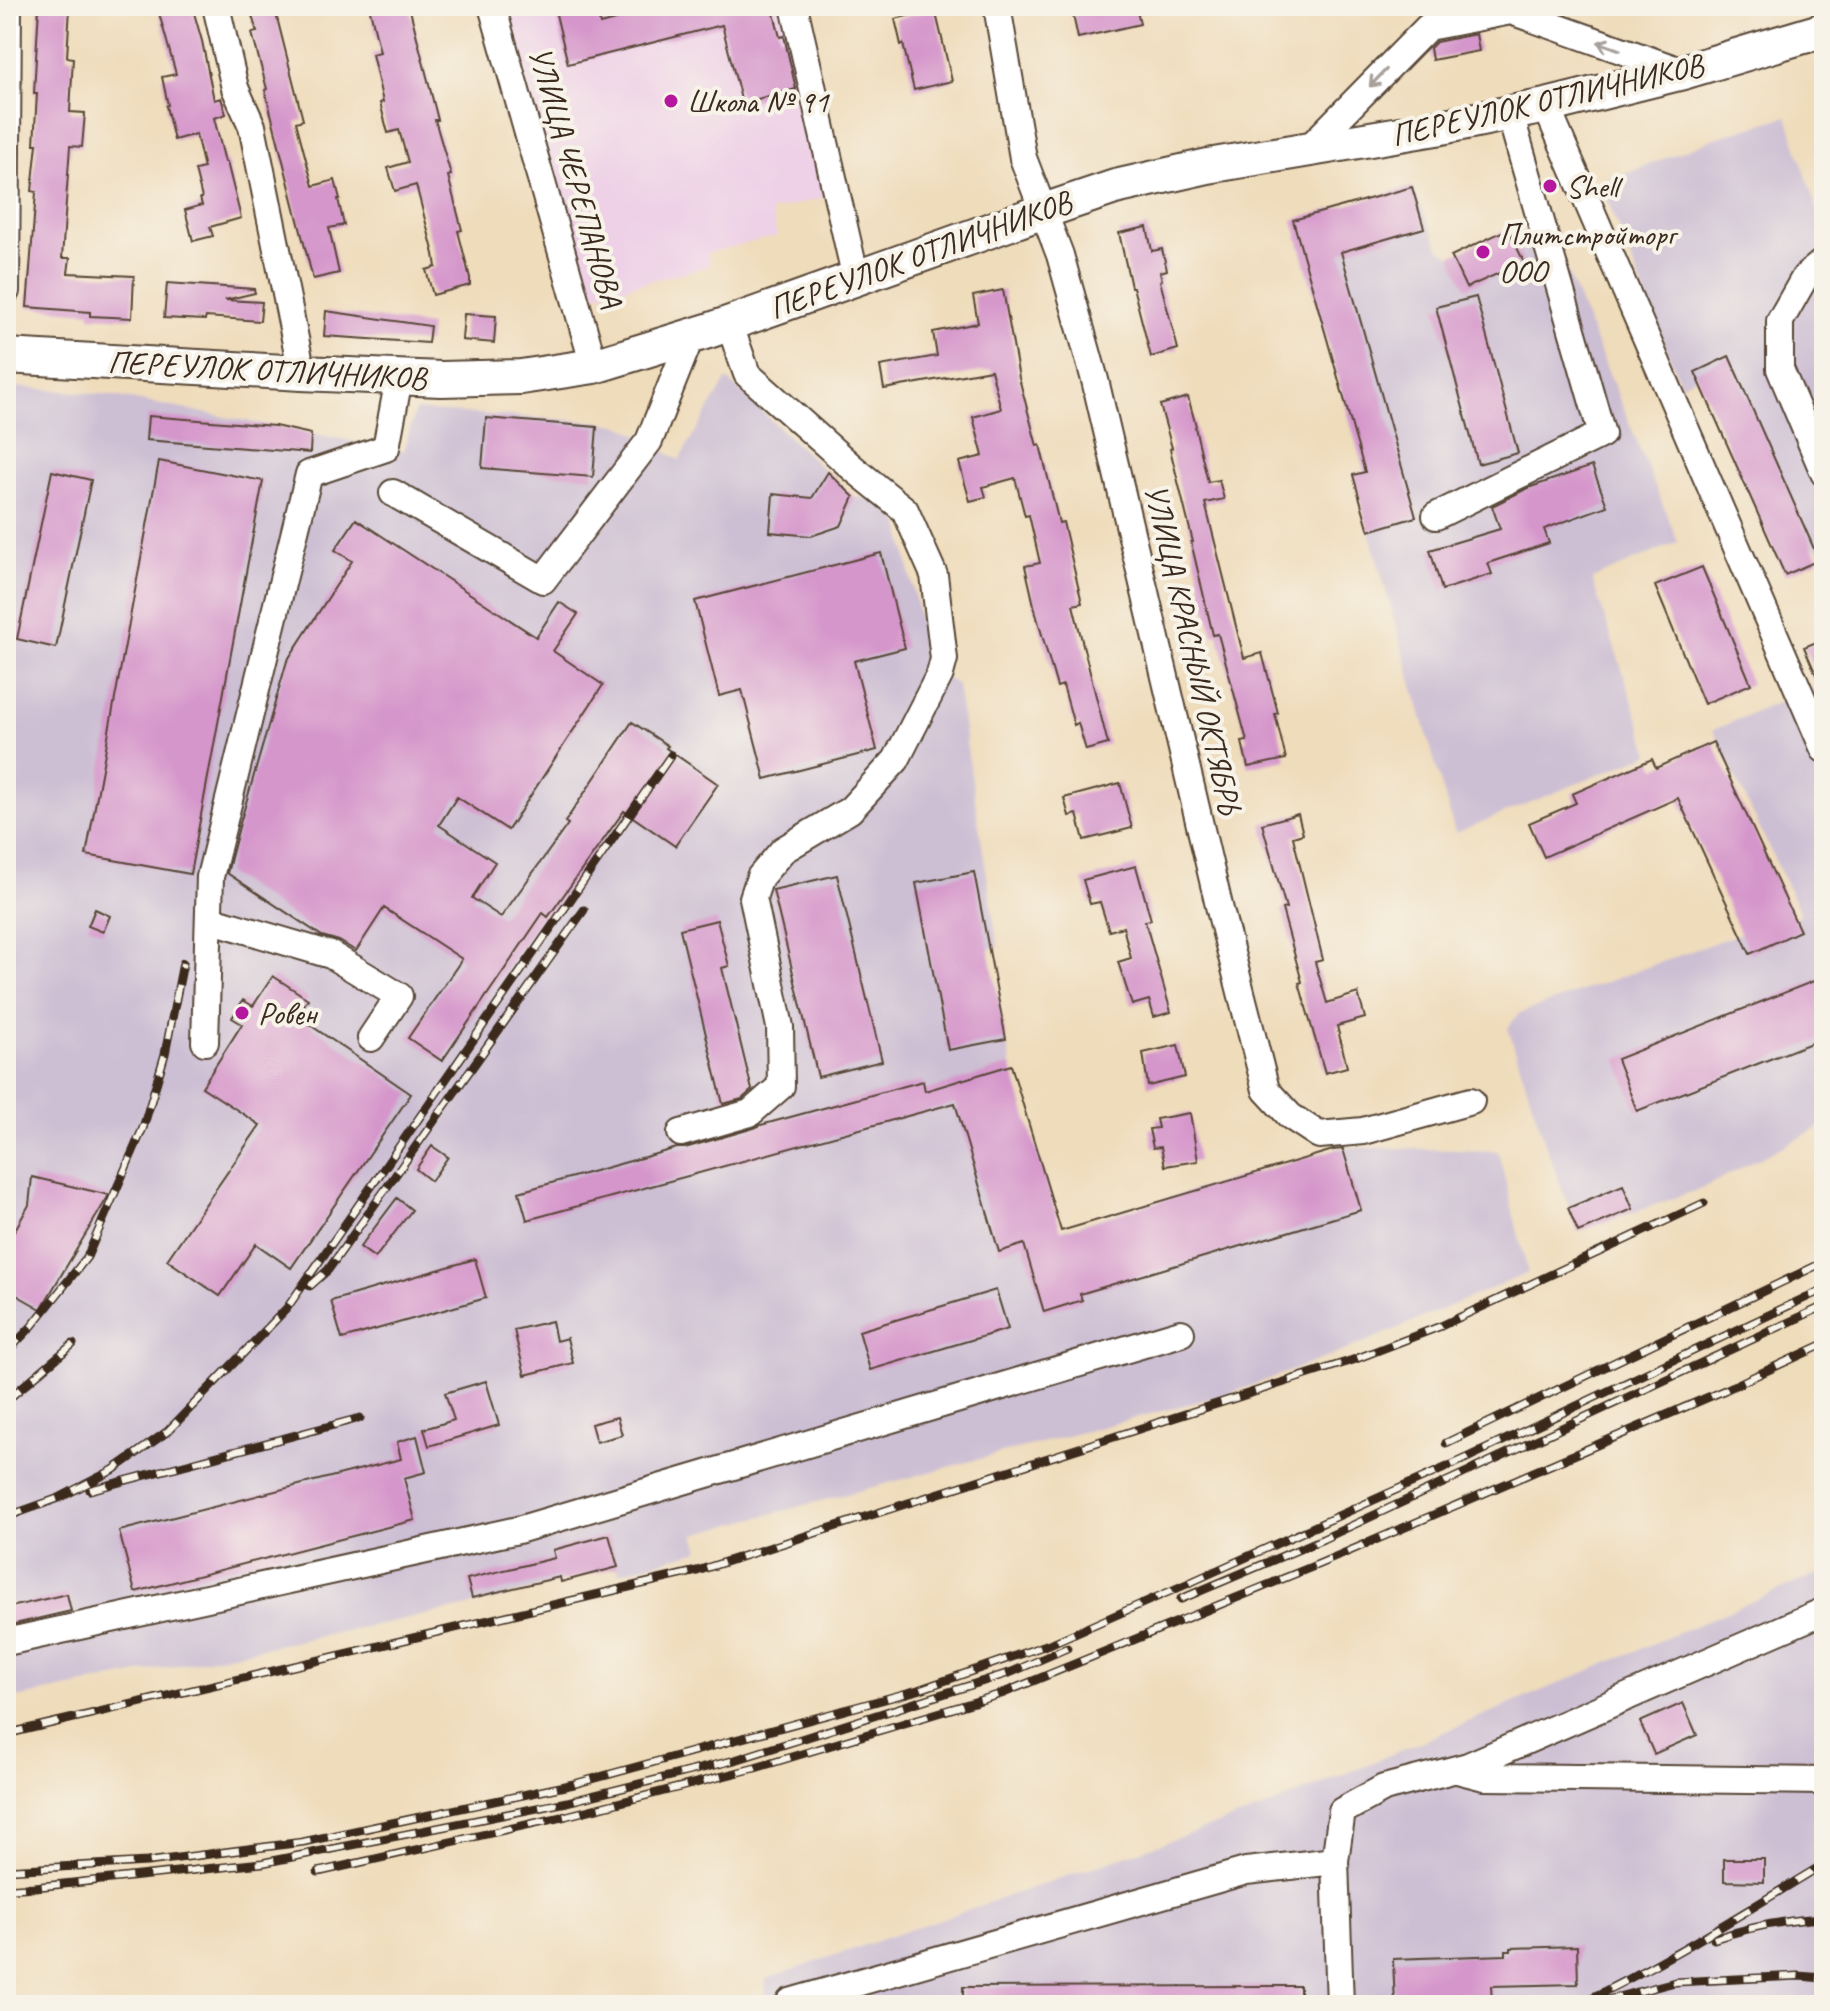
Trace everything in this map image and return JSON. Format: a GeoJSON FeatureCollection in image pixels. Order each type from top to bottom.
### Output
{"type":"FeatureCollection","features":[{"type":"Feature","properties":{"kind":"main road","name":"ПЕРЕУЛОК ОТЛИЧНИКОВ"},"geometry":{"type":"LineString","coordinates":[[6,356],[441,379],[521,377],[594,366],[729,323],[1115,187],[1208,166],[1510,114],[1683,72],[1824,30]]}},
{"type":"Feature","properties":{"kind":"street"},"geometry":{"type":"LineString","coordinates":[[6,291],[8,6]]}},
{"type":"Feature","properties":{"kind":"street"},"geometry":{"type":"LineString","coordinates":[[216,6],[235,88],[252,126],[302,373]]}},
{"type":"Feature","properties":{"kind":"street","name":"УЛИЦА ЧЕРЕПАНОВА"},"geometry":{"type":"LineString","coordinates":[[492,6],[594,366]]}},
{"type":"Feature","properties":{"kind":"street"},"geometry":{"type":"LineString","coordinates":[[794,6],[856,279]]}},
{"type":"Feature","properties":{"kind":"street","name":"УЛИЦА КРАСНЫЙ ОКТЯБРЬ"},"geometry":{"type":"LineString","coordinates":[[997,6],[1023,158],[1060,255],[1095,380],[1220,910],[1266,1090],[1290,1116],[1319,1135],[1363,1131],[1471,1101]]}},
{"type":"Feature","properties":{"kind":"street"},"geometry":{"type":"LineString","coordinates":[[1308,149],[1428,27],[1511,11],[1683,72]]}},
{"type":"Feature","properties":{"kind":"street"},"geometry":{"type":"LineString","coordinates":[[1546,106],[1824,749]]}},
{"type":"Feature","properties":{"kind":"street"},"geometry":{"type":"LineString","coordinates":[[1436,516],[1602,434],[1510,114]]}},
{"type":"Feature","properties":{"kind":"street"},"geometry":{"type":"LineString","coordinates":[[1824,261],[1805,277],[1780,321],[1780,369],[1824,473]]}},
{"type":"Feature","properties":{"kind":"street"},"geometry":{"type":"LineString","coordinates":[[681,1133],[750,1113],[781,1086],[780,1027],[753,898],[760,877],[783,850],[850,810],[896,760],[940,674],[944,659],[934,575],[905,510],[747,374],[729,323]]}},
{"type":"Feature","properties":{"kind":"street"},"geometry":{"type":"LineString","coordinates":[[393,493],[543,580],[649,441],[691,336]]}},
{"type":"Feature","properties":{"kind":"street"},"geometry":{"type":"LineString","coordinates":[[205,1042],[210,877],[309,474],[386,448],[399,378]]}},
{"type":"Feature","properties":{"kind":"street"},"geometry":{"type":"LineString","coordinates":[[209,919],[331,955],[399,996],[371,1038]]}},
{"type":"Feature","properties":{"kind":"street"},"geometry":{"type":"LineString","coordinates":[[6,1642],[518,1530],[1181,1333]]}},
{"type":"Feature","properties":{"kind":"street"},"geometry":{"type":"LineString","coordinates":[[1340,2005],[1335,1861],[1342,1811],[1384,1788],[1468,1766],[1824,1611]]}},
{"type":"Feature","properties":{"kind":"street"},"geometry":{"type":"LineString","coordinates":[[1456,1769],[1484,1777],[1824,1781]]}},
{"type":"Feature","properties":{"kind":"street"},"geometry":{"type":"LineString","coordinates":[[788,2005],[1246,1871],[1335,1861]]}},
{"type":"Feature","properties":{"kind":"shaded area","name":"Школа № 91"},"geometry":{"type":"Polygon","coordinates":[[[505,6],[788,6],[833,195],[771,211],[777,236],[707,253],[710,266],[586,297],[505,6]]]}},
{"type":"Feature","properties":{"kind":"shaded area"},"geometry":{"type":"Polygon","coordinates":[[[1787,116],[1824,232],[1824,556],[1812,544],[1729,357],[1681,385],[1601,184],[1715,138],[1787,116]]]}},
{"type":"Feature","properties":{"kind":"shaded area"},"geometry":{"type":"Polygon","coordinates":[[[1412,187],[1440,249],[1454,257],[1550,230],[1678,542],[1592,579],[1650,754],[1455,833],[1353,475],[1364,472],[1293,220],[1412,187]]]}},
{"type":"Feature","properties":{"kind":"shaded area"},"geometry":{"type":"Polygon","coordinates":[[[727,379],[853,497],[882,500],[899,520],[929,666],[957,685],[998,947],[989,949],[1006,1039],[1061,1230],[1342,1147],[1498,1151],[1528,1273],[1344,1351],[1234,1392],[695,1534],[700,1550],[619,1573],[617,1567],[474,1605],[6,1700],[6,386],[109,395],[404,451],[415,410],[601,422],[625,427],[679,460],[727,379]]]}},
{"type":"Feature","properties":{"kind":"shaded area"},"geometry":{"type":"Polygon","coordinates":[[[1824,683],[1824,1125],[1703,1188],[1578,1232],[1508,1028],[1518,1014],[1741,933],[1801,915],[1713,730],[1824,683]]]}},
{"type":"Feature","properties":{"kind":"shaded area"},"geometry":{"type":"Polygon","coordinates":[[[1824,1571],[1824,2005],[765,2005],[766,1979],[1265,1808],[1824,1571]]]}},
{"type":"Feature","properties":{"kind":"building"},"geometry":{"type":"Polygon","coordinates":[[[39,6],[70,8],[67,57],[73,58],[70,112],[85,113],[82,147],[70,146],[62,258],[70,258],[68,273],[134,276],[132,318],[27,307],[36,192],[32,191],[37,144],[34,144],[37,93],[34,93],[39,6]]]}},
{"type":"Feature","properties":{"kind":"building"},"geometry":{"type":"Polygon","coordinates":[[[157,6],[192,6],[214,100],[221,98],[226,114],[214,118],[241,218],[210,227],[213,236],[193,241],[185,210],[202,205],[195,170],[204,168],[196,134],[174,140],[162,77],[176,74],[157,6]]]}},
{"type":"Feature","properties":{"kind":"building"},"geometry":{"type":"Polygon","coordinates":[[[249,6],[274,6],[303,120],[296,122],[313,186],[335,180],[344,225],[329,228],[339,273],[313,279],[265,90],[252,33],[257,32],[249,6]]]}},
{"type":"Feature","properties":{"kind":"building"},"geometry":{"type":"Polygon","coordinates":[[[369,6],[409,6],[451,175],[448,176],[462,230],[458,231],[470,285],[433,295],[426,270],[436,267],[434,254],[416,185],[395,191],[388,168],[408,162],[399,130],[388,133],[380,103],[383,102],[372,54],[380,52],[369,6]]]}},
{"type":"Feature","properties":{"kind":"building"},"geometry":{"type":"Polygon","coordinates":[[[554,6],[595,6],[600,24],[667,6],[772,6],[780,37],[784,36],[796,89],[742,103],[722,25],[568,64],[554,6]]]}},
{"type":"Feature","properties":{"kind":"building"},"geometry":{"type":"Polygon","coordinates":[[[1071,6],[1112,6],[1113,10],[1136,6],[1140,24],[1078,38],[1071,6]]]}},
{"type":"Feature","properties":{"kind":"building"},"geometry":{"type":"Polygon","coordinates":[[[935,9],[952,81],[914,90],[895,19],[935,9]]]}},
{"type":"Feature","properties":{"kind":"building"},"geometry":{"type":"Polygon","coordinates":[[[1476,34],[1479,51],[1432,60],[1430,48],[1436,42],[1476,34]]]}},
{"type":"Feature","properties":{"kind":"building"},"geometry":{"type":"Polygon","coordinates":[[[1412,187],[1424,228],[1341,252],[1416,517],[1369,531],[1353,475],[1365,472],[1293,220],[1412,187]]]}},
{"type":"Feature","properties":{"kind":"building"},"geometry":{"type":"Polygon","coordinates":[[[1147,227],[1152,251],[1162,249],[1167,270],[1160,272],[1160,281],[1178,349],[1151,357],[1119,233],[1147,227]]]}},
{"type":"Feature","properties":{"kind":"building"},"geometry":{"type":"Polygon","coordinates":[[[1508,229],[1524,262],[1466,288],[1451,256],[1508,229]]]}},
{"type":"Feature","properties":{"kind":"building"},"geometry":{"type":"Polygon","coordinates":[[[167,283],[254,289],[255,293],[225,300],[262,302],[260,321],[164,318],[167,283]]]}},
{"type":"Feature","properties":{"kind":"building"},"geometry":{"type":"Polygon","coordinates":[[[1003,290],[1019,378],[1037,446],[1040,445],[1059,523],[1063,522],[1082,603],[1073,605],[1108,744],[1086,750],[1078,723],[1074,725],[1063,685],[1057,687],[1036,614],[1025,566],[1040,563],[1029,515],[1025,516],[1015,478],[983,487],[986,497],[970,501],[959,462],[983,456],[973,417],[1001,409],[991,370],[884,389],[880,366],[937,356],[933,332],[978,323],[973,296],[1003,290]]]}},
{"type":"Feature","properties":{"kind":"building"},"geometry":{"type":"Polygon","coordinates":[[[1476,297],[1518,453],[1478,464],[1436,307],[1476,297]]]}},
{"type":"Feature","properties":{"kind":"building"},"geometry":{"type":"Polygon","coordinates":[[[326,311],[430,326],[428,343],[324,336],[326,311]]]}},
{"type":"Feature","properties":{"kind":"building"},"geometry":{"type":"Polygon","coordinates":[[[464,314],[496,316],[494,343],[462,340],[464,314]]]}},
{"type":"Feature","properties":{"kind":"building"},"geometry":{"type":"Polygon","coordinates":[[[1729,356],[1819,560],[1785,575],[1695,372],[1729,356]]]}},
{"type":"Feature","properties":{"kind":"building"},"geometry":{"type":"Polygon","coordinates":[[[1188,397],[1208,482],[1219,480],[1224,499],[1205,503],[1244,658],[1262,653],[1286,759],[1248,767],[1242,742],[1247,741],[1218,634],[1213,635],[1160,405],[1188,397]]]}},
{"type":"Feature","properties":{"kind":"building"},"geometry":{"type":"Polygon","coordinates":[[[148,416],[275,426],[311,434],[310,453],[146,440],[148,416]]]}},
{"type":"Feature","properties":{"kind":"building"},"geometry":{"type":"Polygon","coordinates":[[[486,418],[597,427],[593,477],[482,468],[486,418]]]}},
{"type":"Feature","properties":{"kind":"building"},"geometry":{"type":"Polygon","coordinates":[[[159,461],[263,481],[190,874],[86,855],[159,461]]]}},
{"type":"Feature","properties":{"kind":"building"},"geometry":{"type":"Polygon","coordinates":[[[1592,466],[1607,506],[1544,529],[1549,543],[1488,563],[1492,574],[1442,590],[1430,550],[1500,529],[1492,506],[1528,488],[1592,466]]]}},
{"type":"Feature","properties":{"kind":"building"},"geometry":{"type":"Polygon","coordinates":[[[52,471],[91,480],[56,648],[17,639],[52,471]]]}},
{"type":"Feature","properties":{"kind":"building"},"geometry":{"type":"Polygon","coordinates":[[[828,472],[854,497],[841,526],[811,536],[770,532],[773,494],[812,498],[828,472]]]}},
{"type":"Feature","properties":{"kind":"building"},"geometry":{"type":"Polygon","coordinates":[[[356,519],[536,637],[559,602],[578,614],[553,651],[603,685],[508,830],[457,797],[439,825],[495,862],[472,898],[501,917],[568,824],[565,822],[632,722],[718,784],[675,846],[624,811],[548,917],[543,913],[442,1061],[408,1038],[462,959],[384,908],[356,951],[322,936],[227,873],[287,661],[352,561],[335,550],[356,519]]]}},
{"type":"Feature","properties":{"kind":"building"},"geometry":{"type":"Polygon","coordinates":[[[881,553],[905,648],[854,661],[877,750],[765,779],[742,690],[719,696],[695,601],[881,553]]]}},
{"type":"Feature","properties":{"kind":"building"},"geometry":{"type":"Polygon","coordinates":[[[1702,567],[1751,684],[1704,704],[1655,586],[1702,567]]]}},
{"type":"Feature","properties":{"kind":"building"},"geometry":{"type":"Polygon","coordinates":[[[1824,639],[1824,693],[1804,647],[1824,639]]]}},
{"type":"Feature","properties":{"kind":"building"},"geometry":{"type":"Polygon","coordinates":[[[1713,742],[1800,931],[1750,954],[1678,798],[1544,857],[1529,823],[1576,803],[1572,794],[1652,759],[1656,768],[1713,742]]]}},
{"type":"Feature","properties":{"kind":"building"},"geometry":{"type":"Polygon","coordinates":[[[1120,783],[1132,828],[1084,840],[1077,814],[1069,816],[1064,798],[1120,783]]]}},
{"type":"Feature","properties":{"kind":"building"},"geometry":{"type":"Polygon","coordinates":[[[1298,814],[1303,834],[1293,837],[1323,960],[1315,962],[1327,1003],[1358,993],[1365,1018],[1337,1026],[1347,1067],[1325,1073],[1299,983],[1302,982],[1282,909],[1286,908],[1262,824],[1298,814]]]}},
{"type":"Feature","properties":{"kind":"building"},"geometry":{"type":"Polygon","coordinates":[[[1136,866],[1151,920],[1145,921],[1171,1012],[1154,1017],[1149,1000],[1132,1005],[1118,962],[1131,958],[1123,927],[1109,931],[1100,902],[1090,904],[1083,880],[1136,866]]]}},
{"type":"Feature","properties":{"kind":"building"},"geometry":{"type":"Polygon","coordinates":[[[974,872],[1006,1039],[948,1050],[916,883],[974,872]]]}},
{"type":"Feature","properties":{"kind":"building"},"geometry":{"type":"Polygon","coordinates":[[[837,875],[882,1061],[818,1077],[773,890],[837,875]]]}},
{"type":"Feature","properties":{"kind":"building"},"geometry":{"type":"Polygon","coordinates":[[[95,909],[110,916],[103,932],[88,926],[95,909]]]}},
{"type":"Feature","properties":{"kind":"building"},"geometry":{"type":"Polygon","coordinates":[[[717,920],[729,966],[722,968],[752,1090],[742,1099],[723,1104],[680,929],[717,920]]]}},
{"type":"Feature","properties":{"kind":"building"},"geometry":{"type":"Polygon","coordinates":[[[273,976],[308,999],[297,1016],[411,1094],[291,1268],[256,1244],[220,1296],[167,1260],[260,1125],[202,1087],[242,1024],[232,1018],[243,1000],[253,1006],[273,976]]]}},
{"type":"Feature","properties":{"kind":"building"},"geometry":{"type":"Polygon","coordinates":[[[1824,977],[1824,1038],[1637,1111],[1617,1059],[1824,977]]]}},
{"type":"Feature","properties":{"kind":"building"},"geometry":{"type":"Polygon","coordinates":[[[1178,1045],[1185,1077],[1148,1086],[1143,1053],[1178,1045]]]}},
{"type":"Feature","properties":{"kind":"building"},"geometry":{"type":"Polygon","coordinates":[[[1011,1065],[1061,1231],[1343,1149],[1361,1210],[1080,1294],[1082,1300],[1044,1312],[1024,1244],[999,1252],[955,1103],[527,1220],[519,1192],[923,1081],[925,1091],[1011,1065]]]}},
{"type":"Feature","properties":{"kind":"building"},"geometry":{"type":"Polygon","coordinates":[[[1190,1113],[1198,1161],[1165,1166],[1161,1147],[1153,1148],[1149,1129],[1158,1128],[1156,1119],[1190,1113]]]}},
{"type":"Feature","properties":{"kind":"building"},"geometry":{"type":"Polygon","coordinates":[[[432,1146],[448,1157],[431,1181],[416,1169],[432,1146]]]}},
{"type":"Feature","properties":{"kind":"building"},"geometry":{"type":"Polygon","coordinates":[[[32,1177],[109,1195],[41,1309],[6,1289],[6,1246],[29,1205],[32,1177]]]}},
{"type":"Feature","properties":{"kind":"building"},"geometry":{"type":"Polygon","coordinates":[[[1623,1185],[1633,1209],[1578,1232],[1568,1208],[1623,1185]]]}},
{"type":"Feature","properties":{"kind":"building"},"geometry":{"type":"Polygon","coordinates":[[[397,1198],[412,1210],[375,1258],[360,1247],[397,1198]]]}},
{"type":"Feature","properties":{"kind":"building"},"geometry":{"type":"Polygon","coordinates":[[[475,1259],[486,1298],[342,1339],[331,1301],[475,1259]]]}},
{"type":"Feature","properties":{"kind":"building"},"geometry":{"type":"Polygon","coordinates":[[[996,1290],[1008,1329],[870,1370],[859,1331],[996,1290]]]}},
{"type":"Feature","properties":{"kind":"building"},"geometry":{"type":"Polygon","coordinates":[[[552,1321],[556,1341],[567,1338],[573,1363],[525,1375],[514,1330],[552,1321]]]}},
{"type":"Feature","properties":{"kind":"building"},"geometry":{"type":"Polygon","coordinates":[[[486,1381],[499,1425],[429,1446],[424,1429],[454,1420],[445,1393],[486,1381]]]}},
{"type":"Feature","properties":{"kind":"building"},"geometry":{"type":"Polygon","coordinates":[[[617,1417],[622,1435],[596,1442],[591,1424],[617,1417]]]}},
{"type":"Feature","properties":{"kind":"building"},"geometry":{"type":"Polygon","coordinates":[[[417,1436],[426,1472],[404,1478],[415,1520],[135,1592],[119,1531],[401,1459],[397,1442],[417,1436]]]}},
{"type":"Feature","properties":{"kind":"building"},"geometry":{"type":"Polygon","coordinates":[[[609,1535],[618,1567],[561,1582],[560,1577],[472,1598],[467,1579],[555,1558],[553,1550],[609,1535]]]}},
{"type":"Feature","properties":{"kind":"building"},"geometry":{"type":"Polygon","coordinates":[[[67,1594],[71,1611],[6,1626],[6,1608],[67,1594]]]}},
{"type":"Feature","properties":{"kind":"building"},"geometry":{"type":"Polygon","coordinates":[[[1683,1703],[1697,1735],[1654,1754],[1640,1722],[1683,1703]]]}},
{"type":"Feature","properties":{"kind":"building"},"geometry":{"type":"Polygon","coordinates":[[[1724,1859],[1764,1859],[1764,1882],[1724,1881],[1724,1859]]]}},
{"type":"Feature","properties":{"kind":"building"},"geometry":{"type":"Polygon","coordinates":[[[1577,1946],[1578,1984],[1491,1986],[1492,2003],[1395,2005],[1393,1959],[1506,1955],[1511,1948],[1577,1946]]]}},
{"type":"Feature","properties":{"kind":"building"},"geometry":{"type":"Polygon","coordinates":[[[1300,1986],[1300,2005],[963,2005],[963,1987],[1300,1986]]]}},
{"type":"Feature","properties":{"kind":"railway"},"geometry":{"type":"LineString","coordinates":[[6,1517],[59,1498],[113,1470],[168,1431],[287,1308],[671,755]]}},
{"type":"Feature","properties":{"kind":"railway"},"geometry":{"type":"LineString","coordinates":[[310,1286],[328,1270],[584,910]]}},
{"type":"Feature","properties":{"kind":"railway"},"geometry":{"type":"LineString","coordinates":[[6,1353],[32,1326],[87,1257],[143,1128],[165,1054],[183,963]]}},
{"type":"Feature","properties":{"kind":"railway"},"geometry":{"type":"LineString","coordinates":[[6,1734],[697,1571],[1353,1360],[1441,1326],[1704,1203]]}},
{"type":"Feature","properties":{"kind":"railway"},"geometry":{"type":"LineString","coordinates":[[1446,1443],[1824,1262]]}},
{"type":"Feature","properties":{"kind":"railway"},"geometry":{"type":"LineString","coordinates":[[6,1870],[147,1862],[303,1842],[574,1784],[918,1690],[1052,1643],[1189,1583],[1467,1458],[1824,1289]]}},
{"type":"Feature","properties":{"kind":"railway"},"geometry":{"type":"LineString","coordinates":[[1181,1599],[1323,1539],[1824,1306]]}},
{"type":"Feature","properties":{"kind":"railway"},"geometry":{"type":"LineString","coordinates":[[6,1401],[73,1344]]}},
{"type":"Feature","properties":{"kind":"railway"},"geometry":{"type":"LineString","coordinates":[[318,1872],[566,1816],[755,1768],[1001,1694],[1319,1564],[1725,1390],[1824,1344]]}},
{"type":"Feature","properties":{"kind":"railway"},"geometry":{"type":"LineString","coordinates":[[90,1490],[360,1418]]}},
{"type":"Feature","properties":{"kind":"railway"},"geometry":{"type":"LineString","coordinates":[[6,1889],[262,1863],[567,1802],[735,1760],[1012,1672],[1067,1648]]}},
{"type":"Feature","properties":{"kind":"railway"},"geometry":{"type":"LineString","coordinates":[[1577,2005],[1672,1955],[1824,1864]]}},
{"type":"Feature","properties":{"kind":"railway"},"geometry":{"type":"LineString","coordinates":[[1714,1939],[1768,1925],[1824,1918]]}},
{"type":"Feature","properties":{"kind":"railway"},"geometry":{"type":"LineString","coordinates":[[1603,2001],[1675,1982],[1798,1976],[1824,1978]]}},
{"type":"Feature","properties":{"kind":"place","name":"Школа № 91"},"geometry":{"type":"Point","coordinates":[671,101]}},
{"type":"Feature","properties":{"kind":"place","name":"Shell"},"geometry":{"type":"Point","coordinates":[1550,186]}},
{"type":"Feature","properties":{"kind":"place","name":"Плитстройторг ООО"},"geometry":{"type":"Point","coordinates":[1483,252]}},
{"type":"Feature","properties":{"kind":"place","name":"Ровен"},"geometry":{"type":"Point","coordinates":[242,1013]}}]}
